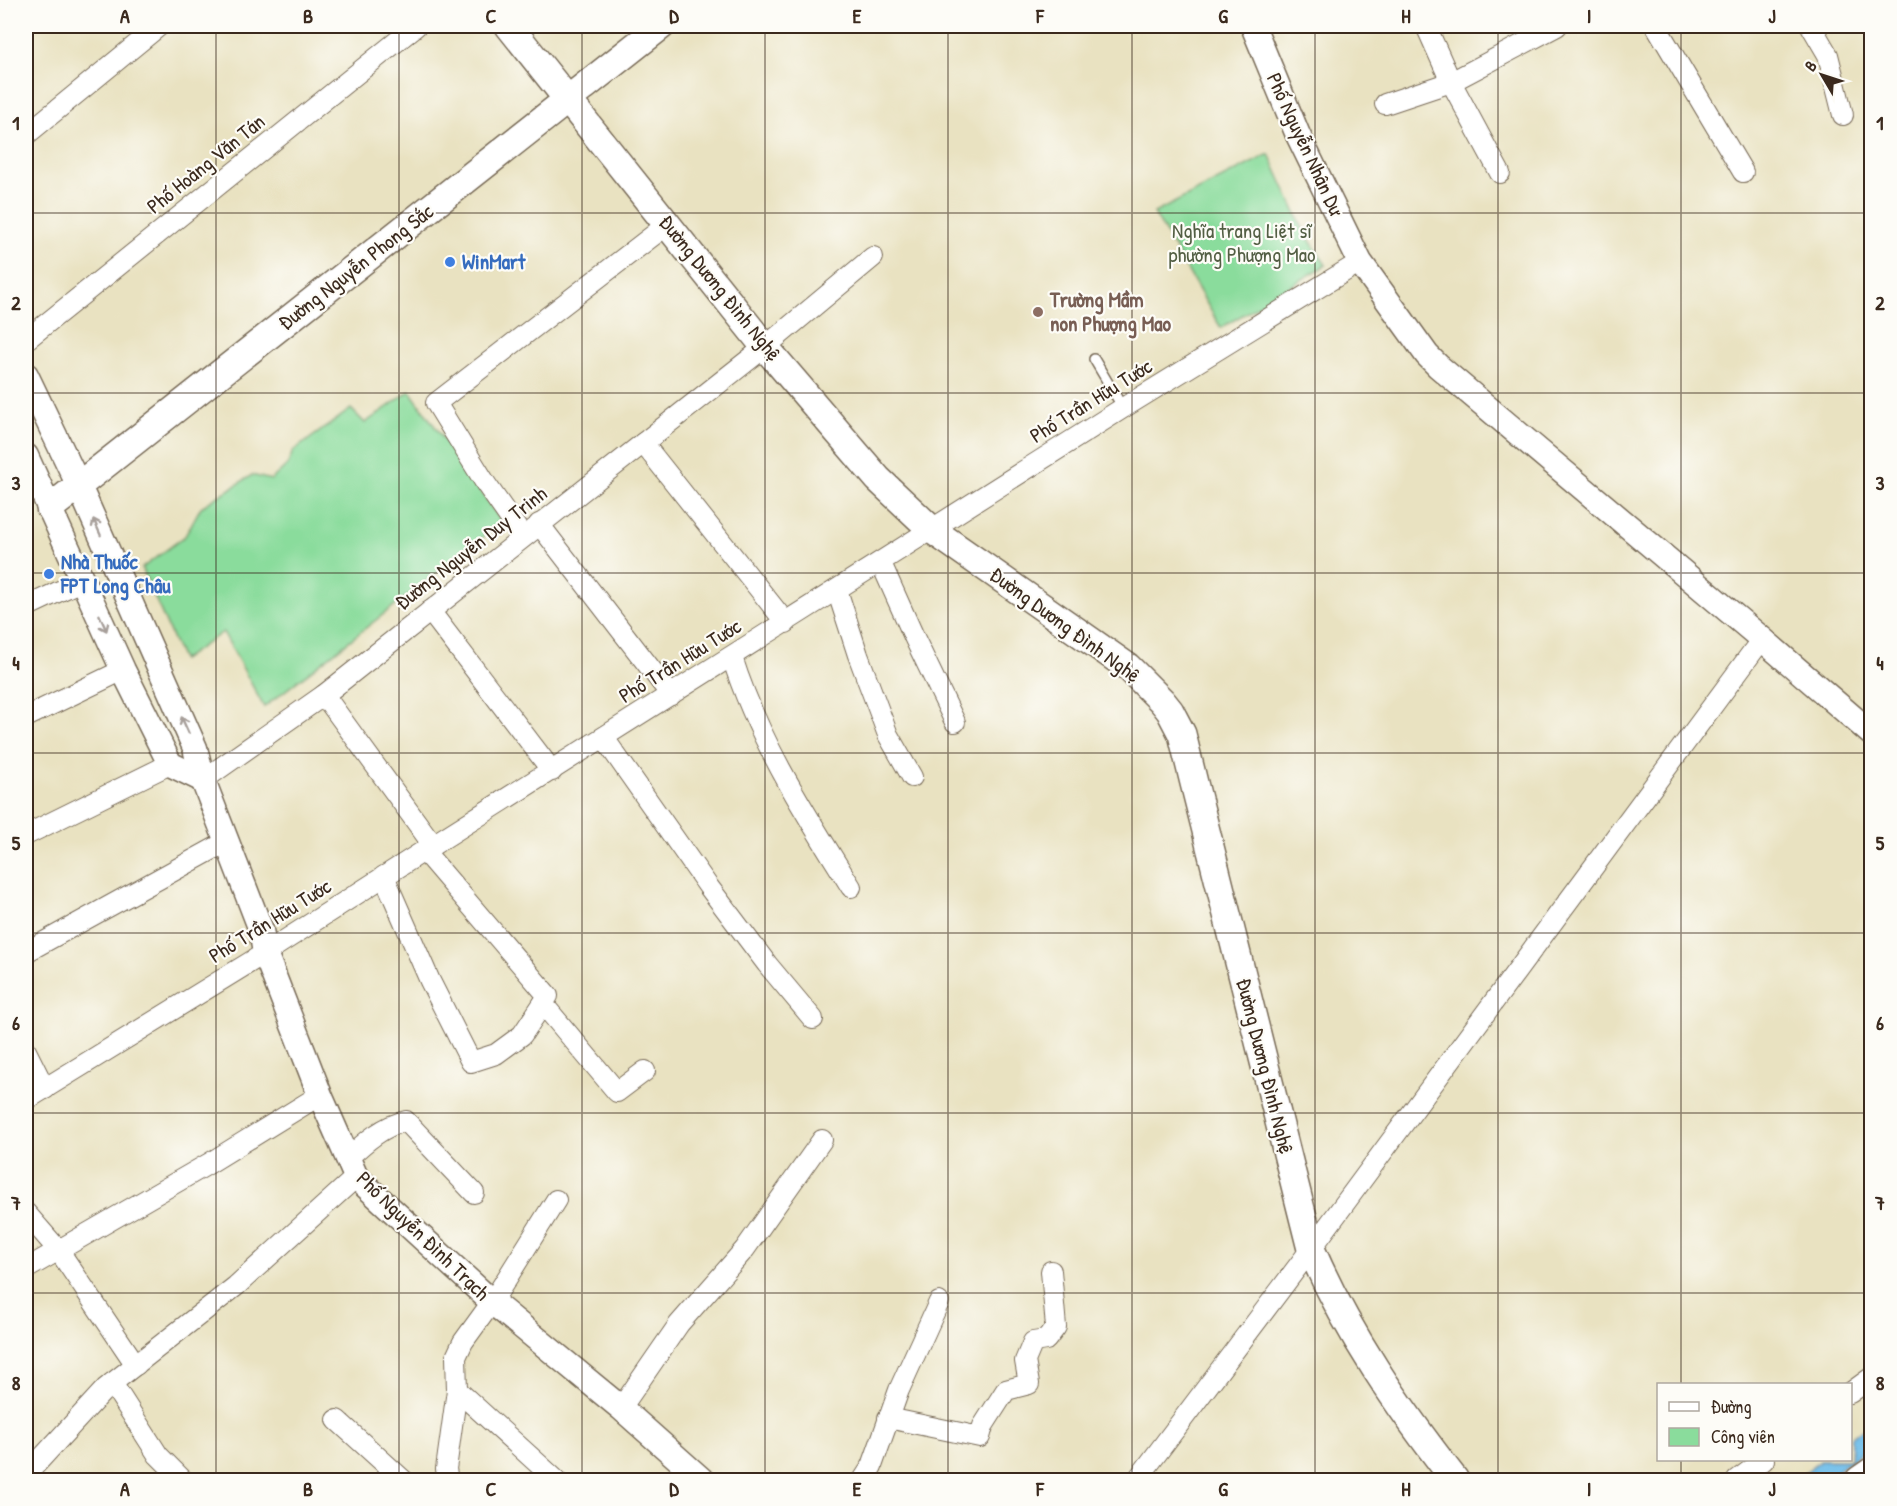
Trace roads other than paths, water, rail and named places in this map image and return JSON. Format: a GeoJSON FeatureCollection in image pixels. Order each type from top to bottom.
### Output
{"type":"FeatureCollection","features":[{"type":"Feature","properties":{"kind":"main road","name":"Đường Dương Đình Nghệ"},"geometry":{"type":"LineString","coordinates":[[509,26],[765,346],[878,479],[932,530],[1128,667],[1170,711],[1182,735],[1311,1250],[1326,1285],[1368,1360],[1455,1480]]}},
{"type":"Feature","properties":{"kind":"main road","name":"Đường Nguyễn Phong Sắc"},"geometry":{"type":"LineString","coordinates":[[50,508],[661,26]]}},
{"type":"Feature","properties":{"kind":"main road"},"geometry":{"type":"LineString","coordinates":[[1859,1480],[1872,1471]]}},
{"type":"Feature","properties":{"kind":"street"},"geometry":{"type":"LineString","coordinates":[[26,135],[159,26]]}},
{"type":"Feature","properties":{"kind":"street","name":"Phố Hoàng Văn Tán"},"geometry":{"type":"LineString","coordinates":[[26,340],[416,26]]}},
{"type":"Feature","properties":{"kind":"street","name":"Phố Nguyễn Nhân Dư"},"geometry":{"type":"LineString","coordinates":[[1253,26],[1298,135],[1360,262],[1424,352],[1872,734]]}},
{"type":"Feature","properties":{"kind":"street"},"geometry":{"type":"LineString","coordinates":[[1426,26],[1451,82],[1500,173]]}},
{"type":"Feature","properties":{"kind":"street"},"geometry":{"type":"LineString","coordinates":[[1385,104],[1451,82],[1557,26]]}},
{"type":"Feature","properties":{"kind":"street"},"geometry":{"type":"LineString","coordinates":[[1656,26],[1743,172]]}},
{"type":"Feature","properties":{"kind":"street"},"geometry":{"type":"LineString","coordinates":[[1811,26],[1828,55],[1843,115]]}},
{"type":"Feature","properties":{"kind":"street"},"geometry":{"type":"LineString","coordinates":[[523,537],[486,484],[436,403],[668,224]]}},
{"type":"Feature","properties":{"kind":"street","name":"Đường Nguyễn Duy Trinh"},"geometry":{"type":"LineString","coordinates":[[202,780],[324,695],[765,346],[873,257]]}},
{"type":"Feature","properties":{"kind":"street","name":"Phố Trần Hữu Tước"},"geometry":{"type":"LineString","coordinates":[[26,1100],[265,953],[1123,408],[1360,262]]}},
{"type":"Feature","properties":{"kind":"street","name":"Phố Nguyễn Đình Trạch"},"geometry":{"type":"LineString","coordinates":[[26,375],[79,486],[195,748],[202,780],[261,930],[265,953],[320,1095],[352,1167],[492,1302],[621,1408],[702,1480]]}},
{"type":"Feature","properties":{"kind":"street"},"geometry":{"type":"LineString","coordinates":[[643,443],[786,623]]}},
{"type":"Feature","properties":{"kind":"street"},"geometry":{"type":"LineString","coordinates":[[26,456],[123,669],[170,764],[202,780]]}},
{"type":"Feature","properties":{"kind":"street"},"geometry":{"type":"LineString","coordinates":[[540,524],[671,695]]}},
{"type":"Feature","properties":{"kind":"street"},"geometry":{"type":"LineString","coordinates":[[881,562],[955,723]]}},
{"type":"Feature","properties":{"kind":"street"},"geometry":{"type":"LineString","coordinates":[[26,606],[83,580]]}},
{"type":"Feature","properties":{"kind":"street"},"geometry":{"type":"LineString","coordinates":[[837,590],[888,735],[912,777]]}},
{"type":"Feature","properties":{"kind":"street"},"geometry":{"type":"LineString","coordinates":[[430,611],[552,771]]}},
{"type":"Feature","properties":{"kind":"street"},"geometry":{"type":"LineString","coordinates":[[1137,1480],[1311,1250],[1762,639]]}},
{"type":"Feature","properties":{"kind":"street"},"geometry":{"type":"LineString","coordinates":[[732,657],[742,689],[764,739],[796,798],[851,887]]}},
{"type":"Feature","properties":{"kind":"street"},"geometry":{"type":"LineString","coordinates":[[26,717],[123,669]]}},
{"type":"Feature","properties":{"kind":"street"},"geometry":{"type":"LineString","coordinates":[[324,695],[429,848],[548,996],[522,1035],[496,1054],[471,1062],[430,981],[384,876]]}},
{"type":"Feature","properties":{"kind":"street"},"geometry":{"type":"LineString","coordinates":[[604,738],[708,886],[767,964],[813,1019]]}},
{"type":"Feature","properties":{"kind":"street"},"geometry":{"type":"LineString","coordinates":[[26,835],[170,764]]}},
{"type":"Feature","properties":{"kind":"street"},"geometry":{"type":"LineString","coordinates":[[26,952],[226,842]]}},
{"type":"Feature","properties":{"kind":"street"},"geometry":{"type":"LineString","coordinates":[[543,1005],[617,1092],[645,1071]]}},
{"type":"Feature","properties":{"kind":"street"},"geometry":{"type":"LineString","coordinates":[[26,1051],[45,1089]]}},
{"type":"Feature","properties":{"kind":"street"},"geometry":{"type":"LineString","coordinates":[[26,1269],[208,1164],[320,1095]]}},
{"type":"Feature","properties":{"kind":"street"},"geometry":{"type":"LineString","coordinates":[[26,1475],[112,1383],[236,1286],[352,1167],[362,1146],[387,1128],[406,1121],[474,1193]]}},
{"type":"Feature","properties":{"kind":"street"},"geometry":{"type":"LineString","coordinates":[[621,1408],[679,1324],[745,1249],[822,1140]]}},
{"type":"Feature","properties":{"kind":"street"},"geometry":{"type":"LineString","coordinates":[[448,1480],[446,1469],[457,1390],[456,1358],[463,1342],[492,1302],[556,1200]]}},
{"type":"Feature","properties":{"kind":"street"},"geometry":{"type":"LineString","coordinates":[[26,1212],[59,1251],[136,1365]]}},
{"type":"Feature","properties":{"kind":"street"},"geometry":{"type":"LineString","coordinates":[[888,1418],[980,1437],[983,1425],[1006,1390],[1029,1384],[1025,1361],[1033,1342],[1046,1340],[1056,1327],[1051,1271]]}},
{"type":"Feature","properties":{"kind":"street"},"geometry":{"type":"LineString","coordinates":[[863,1480],[872,1467],[899,1390],[939,1302]]}},
{"type":"Feature","properties":{"kind":"street"},"geometry":{"type":"LineString","coordinates":[[1852,1392],[1872,1377]]}},
{"type":"Feature","properties":{"kind":"street"},"geometry":{"type":"LineString","coordinates":[[112,1383],[158,1455],[183,1480]]}},
{"type":"Feature","properties":{"kind":"street"},"geometry":{"type":"LineString","coordinates":[[457,1390],[556,1480]]}},
{"type":"Feature","properties":{"kind":"street"},"geometry":{"type":"LineString","coordinates":[[337,1419],[403,1480]]}},
{"type":"Feature","properties":{"kind":"street"},"geometry":{"type":"LineString","coordinates":[[1737,1480],[1763,1461]]}},
{"type":"Feature","properties":{"kind":"lane"},"geometry":{"type":"LineString","coordinates":[[1094,359],[1123,408]]}},
{"type":"Feature","properties":{"kind":"water"},"geometry":{"type":"Polygon","coordinates":[[[1871,1422],[1871,1445],[1852,1460],[1852,1437],[1871,1422]]]}},
{"type":"Feature","properties":{"kind":"water"},"geometry":{"type":"Polygon","coordinates":[[[1821,1461],[1850,1461],[1826,1480],[1795,1480],[1821,1461]]]}},
{"type":"Feature","properties":{"kind":"place","name":"WinMart"},"geometry":{"type":"Point","coordinates":[450,262]}},
{"type":"Feature","properties":{"kind":"place","name":"Trường Mầm non Phượng Mao"},"geometry":{"type":"Point","coordinates":[1038,312]}},
{"type":"Feature","properties":{"kind":"place","name":"Nhà Thuốc FPT Long Châu"},"geometry":{"type":"Point","coordinates":[49,574]}},
{"type":"Feature","properties":{"kind":"park label","name":"Nghĩa trang Liệt sĩ phường Phượng Mao"},"geometry":{"type":"Point","coordinates":[1242,243]}}]}
